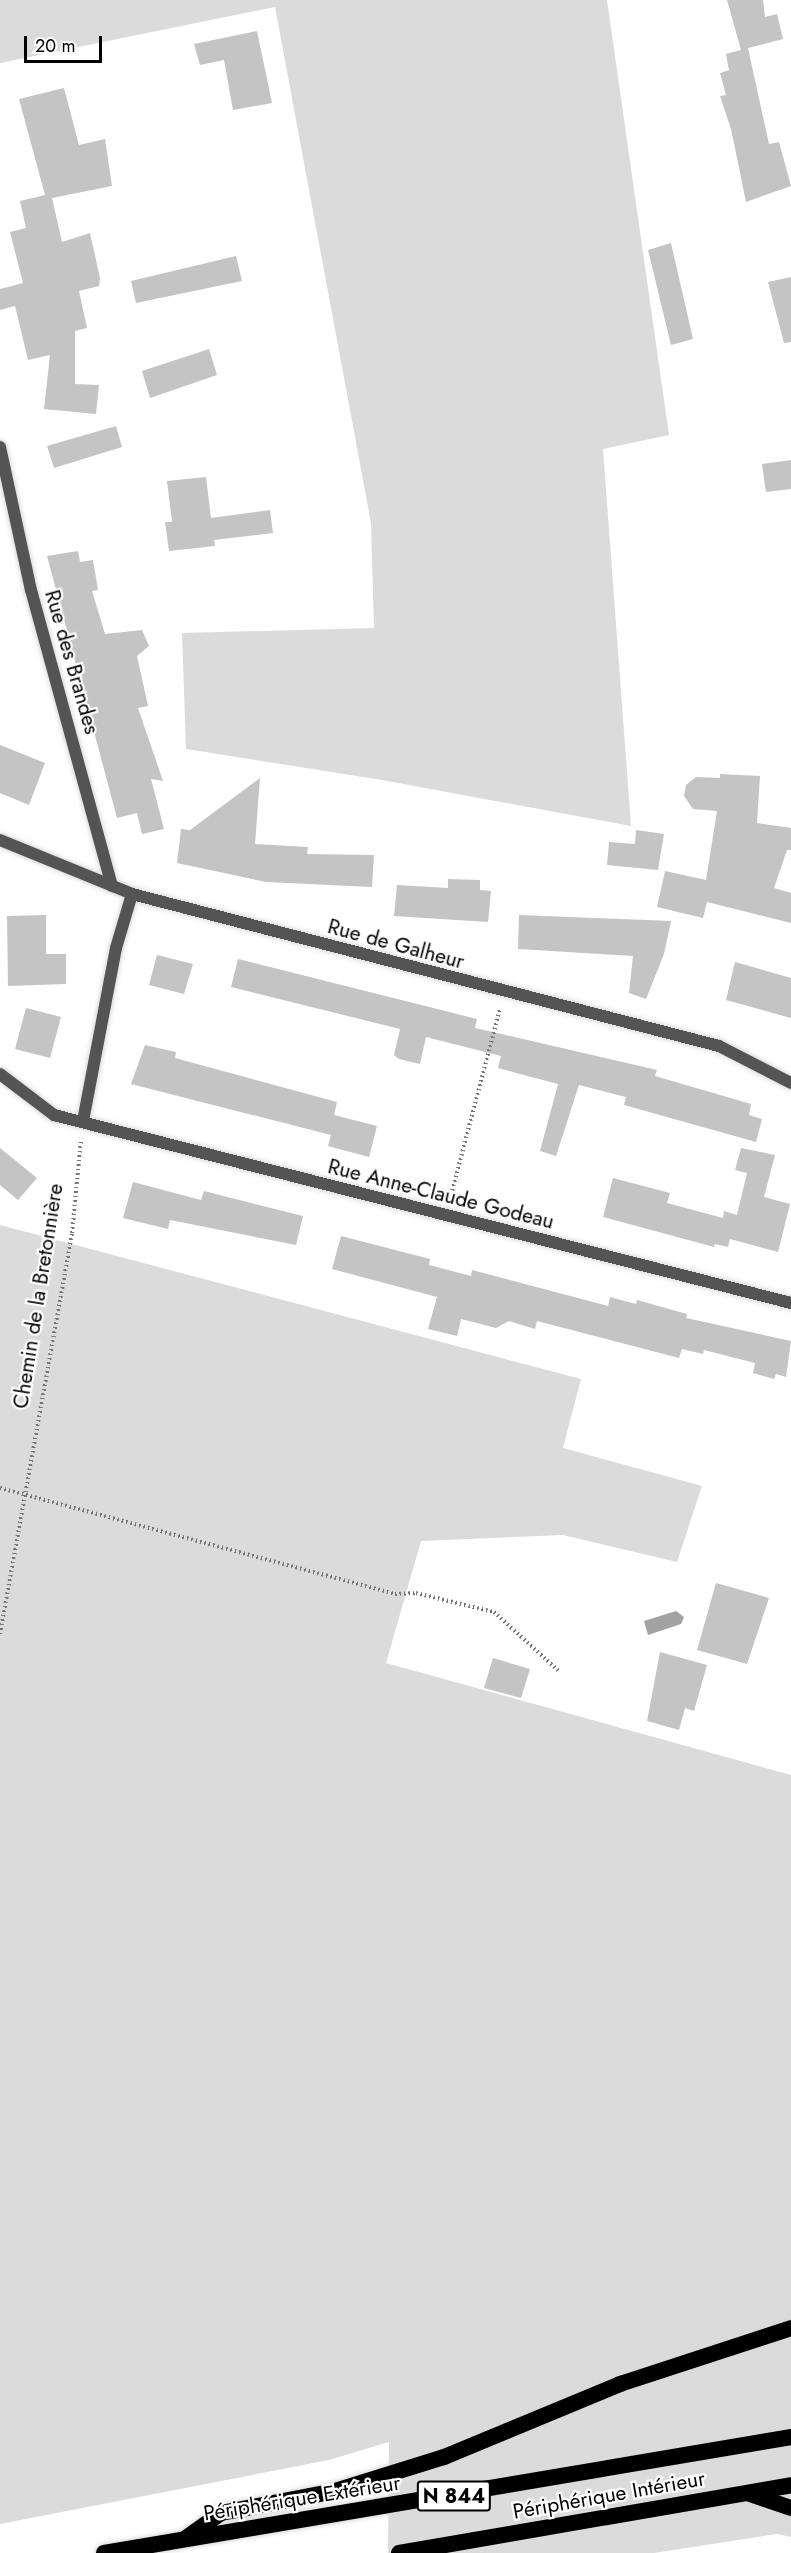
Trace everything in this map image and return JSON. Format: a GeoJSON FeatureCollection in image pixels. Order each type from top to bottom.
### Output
{"type":"FeatureCollection","features":[{"type":"Feature","properties":{"kind":"highway"},"geometry":{"type":"LineString","coordinates":[[182,2540],[221,2513],[335,2491],[444,2457],[620,2384],[791,2328]]}},
{"type":"Feature","properties":{"kind":"highway","name":"Périphérique Extérieur"},"geometry":{"type":"LineString","coordinates":[[104,2553],[791,2437]]}},
{"type":"Feature","properties":{"kind":"highway","name":"Périphérique Intérieur"},"geometry":{"type":"LineString","coordinates":[[399,2553],[791,2486]]}},
{"type":"Feature","properties":{"kind":"highway"},"geometry":{"type":"LineString","coordinates":[[749,2494],[791,2508]]}},
{"type":"Feature","properties":{"kind":"street","name":"Rue des Brandes"},"geometry":{"type":"LineString","coordinates":[[0,447],[31,590],[112,886]]}},
{"type":"Feature","properties":{"kind":"street","name":"Rue de Galheur"},"geometry":{"type":"LineString","coordinates":[[0,840],[132,894],[504,993],[718,1046],[788,1080]]}},
{"type":"Feature","properties":{"kind":"street"},"geometry":{"type":"LineString","coordinates":[[83,1121],[116,948],[132,894]]}},
{"type":"Feature","properties":{"kind":"street","name":"Rue Anne-Claude Godeau"},"geometry":{"type":"LineString","coordinates":[[0,1074],[54,1115],[791,1303]]}},
{"type":"Feature","properties":{"kind":"path"},"geometry":{"type":"LineString","coordinates":[[446,1215],[504,993]]}},
{"type":"Feature","properties":{"kind":"path","name":"Chemin de la Bretonnière"},"geometry":{"type":"LineString","coordinates":[[0,1634],[2,1609],[28,1495],[44,1376],[72,1233],[83,1121]]}},
{"type":"Feature","properties":{"kind":"path"},"geometry":{"type":"LineString","coordinates":[[0,1488],[395,1594],[416,1593],[494,1612],[560,1672]]}},
{"type":"Feature","properties":{"kind":"shaded area"},"geometry":{"type":"Polygon","coordinates":[[[0,0],[607,0],[669,435],[603,449],[631,826],[382,780],[186,749],[182,633],[374,628],[371,523],[275,7],[0,63],[0,0]]]}},
{"type":"Feature","properties":{"kind":"shaded area"},"geometry":{"type":"Polygon","coordinates":[[[0,1225],[581,1379],[563,1448],[702,1486],[677,1562],[563,1535],[421,1541],[386,1663],[791,1775],[791,2537],[777,2534],[654,2553],[388,2553],[389,2442],[329,2460],[0,2524],[0,1225]]]}},
{"type":"Feature","properties":{"kind":"shaded area"},"geometry":{"type":"Polygon","coordinates":[[[676,1611],[684,1617],[681,1624],[648,1635],[644,1621],[676,1611]]]}},
{"type":"Feature","properties":{"kind":"building"},"geometry":{"type":"Polygon","coordinates":[[[727,0],[763,0],[765,17],[777,14],[783,39],[748,48],[769,144],[779,142],[791,186],[746,202],[731,129],[720,96],[726,95],[720,73],[729,70],[726,54],[741,50],[727,0]]]}},
{"type":"Feature","properties":{"kind":"building"},"geometry":{"type":"Polygon","coordinates":[[[257,31],[272,103],[233,110],[224,60],[200,65],[194,44],[257,31]]]}},
{"type":"Feature","properties":{"kind":"building"},"geometry":{"type":"Polygon","coordinates":[[[64,88],[79,145],[105,139],[112,186],[52,198],[62,242],[90,233],[100,278],[99,286],[79,291],[87,328],[75,331],[75,384],[99,385],[96,414],[44,409],[50,355],[28,360],[15,306],[0,310],[0,289],[23,283],[10,232],[26,228],[20,201],[45,195],[19,99],[64,88]]]}},
{"type":"Feature","properties":{"kind":"building"},"geometry":{"type":"Polygon","coordinates":[[[671,243],[693,339],[671,345],[648,250],[671,243]]]}},
{"type":"Feature","properties":{"kind":"building"},"geometry":{"type":"Polygon","coordinates":[[[236,256],[242,281],[136,303],[131,281],[236,256]]]}},
{"type":"Feature","properties":{"kind":"building"},"geometry":{"type":"Polygon","coordinates":[[[791,277],[791,342],[784,343],[768,282],[791,277]]]}},
{"type":"Feature","properties":{"kind":"building"},"geometry":{"type":"Polygon","coordinates":[[[209,349],[217,375],[150,398],[142,371],[209,349]]]}},
{"type":"Feature","properties":{"kind":"building"},"geometry":{"type":"Polygon","coordinates":[[[116,426],[122,447],[54,468],[47,446],[116,426]]]}},
{"type":"Feature","properties":{"kind":"building"},"geometry":{"type":"Polygon","coordinates":[[[791,460],[791,489],[766,492],[762,464],[791,460]]]}},
{"type":"Feature","properties":{"kind":"building"},"geometry":{"type":"Polygon","coordinates":[[[206,477],[211,518],[270,510],[273,533],[214,540],[215,546],[169,551],[165,522],[172,522],[167,481],[206,477]]]}},
{"type":"Feature","properties":{"kind":"building"},"geometry":{"type":"Polygon","coordinates":[[[78,551],[80,562],[93,560],[98,590],[92,591],[105,634],[142,630],[149,646],[137,656],[148,706],[138,708],[163,781],[151,779],[164,829],[142,834],[137,813],[117,818],[47,556],[78,551]]]}},
{"type":"Feature","properties":{"kind":"building"},"geometry":{"type":"Polygon","coordinates":[[[0,745],[45,763],[29,805],[0,793],[0,745]]]}},
{"type":"Feature","properties":{"kind":"building"},"geometry":{"type":"Polygon","coordinates":[[[720,774],[760,776],[757,823],[791,828],[791,850],[787,850],[774,888],[791,893],[791,923],[707,902],[703,918],[657,907],[665,871],[706,880],[717,811],[693,809],[684,796],[686,785],[696,777],[720,778],[720,774]]]}},
{"type":"Feature","properties":{"kind":"building"},"geometry":{"type":"Polygon","coordinates":[[[260,778],[255,844],[308,847],[307,854],[374,855],[372,887],[266,882],[177,863],[181,829],[190,830],[260,778]]]}},
{"type":"Feature","properties":{"kind":"building"},"geometry":{"type":"Polygon","coordinates":[[[636,830],[664,834],[658,870],[607,865],[609,842],[635,844],[636,830]]]}},
{"type":"Feature","properties":{"kind":"building"},"geometry":{"type":"Polygon","coordinates":[[[448,879],[480,880],[480,890],[491,891],[488,922],[394,916],[397,885],[448,888],[448,879]]]}},
{"type":"Feature","properties":{"kind":"building"},"geometry":{"type":"Polygon","coordinates":[[[46,915],[46,954],[66,954],[66,984],[8,986],[7,916],[46,915]]]}},
{"type":"Feature","properties":{"kind":"building"},"geometry":{"type":"Polygon","coordinates":[[[519,915],[671,921],[664,954],[646,999],[629,993],[633,956],[518,949],[519,915]]]}},
{"type":"Feature","properties":{"kind":"building"},"geometry":{"type":"Polygon","coordinates":[[[157,955],[193,964],[184,994],[149,985],[157,955]]]}},
{"type":"Feature","properties":{"kind":"building"},"geometry":{"type":"Polygon","coordinates":[[[238,959],[477,1019],[475,1028],[657,1070],[655,1076],[751,1104],[749,1115],[762,1119],[756,1142],[624,1105],[626,1097],[579,1085],[556,1156],[540,1151],[558,1084],[498,1068],[501,1056],[426,1037],[420,1064],[399,1059],[394,1055],[400,1029],[231,987],[238,959]]]}},
{"type":"Feature","properties":{"kind":"building"},"geometry":{"type":"Polygon","coordinates":[[[735,962],[791,978],[791,1018],[726,1000],[735,962]]]}},
{"type":"Feature","properties":{"kind":"building"},"geometry":{"type":"Polygon","coordinates":[[[26,1008],[61,1017],[50,1058],[15,1049],[26,1008]]]}},
{"type":"Feature","properties":{"kind":"building"},"geometry":{"type":"Polygon","coordinates":[[[145,1045],[176,1052],[175,1058],[337,1102],[334,1115],[377,1126],[369,1157],[328,1146],[331,1135],[131,1084],[145,1045]]]}},
{"type":"Feature","properties":{"kind":"building"},"geometry":{"type":"Polygon","coordinates":[[[0,1148],[37,1178],[18,1200],[0,1185],[0,1148]]]}},
{"type":"Feature","properties":{"kind":"building"},"geometry":{"type":"Polygon","coordinates":[[[741,1148],[775,1155],[764,1197],[790,1204],[778,1252],[730,1239],[728,1247],[715,1244],[714,1247],[603,1217],[613,1178],[670,1193],[667,1203],[723,1218],[724,1211],[737,1215],[747,1173],[735,1170],[741,1148]]]}},
{"type":"Feature","properties":{"kind":"building"},"geometry":{"type":"Polygon","coordinates":[[[133,1182],[201,1200],[204,1191],[303,1216],[296,1245],[170,1220],[168,1229],[123,1218],[133,1182]]]}},
{"type":"Feature","properties":{"kind":"building"},"geometry":{"type":"Polygon","coordinates":[[[341,1236],[430,1259],[429,1265],[471,1276],[472,1270],[608,1306],[610,1297],[636,1304],[637,1300],[687,1314],[686,1318],[791,1341],[786,1377],[776,1374],[774,1379],[753,1373],[755,1363],[704,1350],[703,1354],[682,1349],[679,1358],[537,1321],[535,1329],[509,1321],[496,1328],[461,1319],[457,1336],[428,1329],[437,1297],[332,1269],[341,1236]]]}},
{"type":"Feature","properties":{"kind":"building"},"geometry":{"type":"Polygon","coordinates":[[[716,1583],[769,1598],[747,1664],[697,1650],[716,1583]]]}},
{"type":"Feature","properties":{"kind":"building"},"geometry":{"type":"Polygon","coordinates":[[[660,1652],[707,1665],[694,1711],[685,1708],[679,1730],[647,1721],[660,1652]]]}},
{"type":"Feature","properties":{"kind":"building"},"geometry":{"type":"Polygon","coordinates":[[[493,1658],[530,1669],[521,1698],[484,1688],[493,1658]]]}}]}
